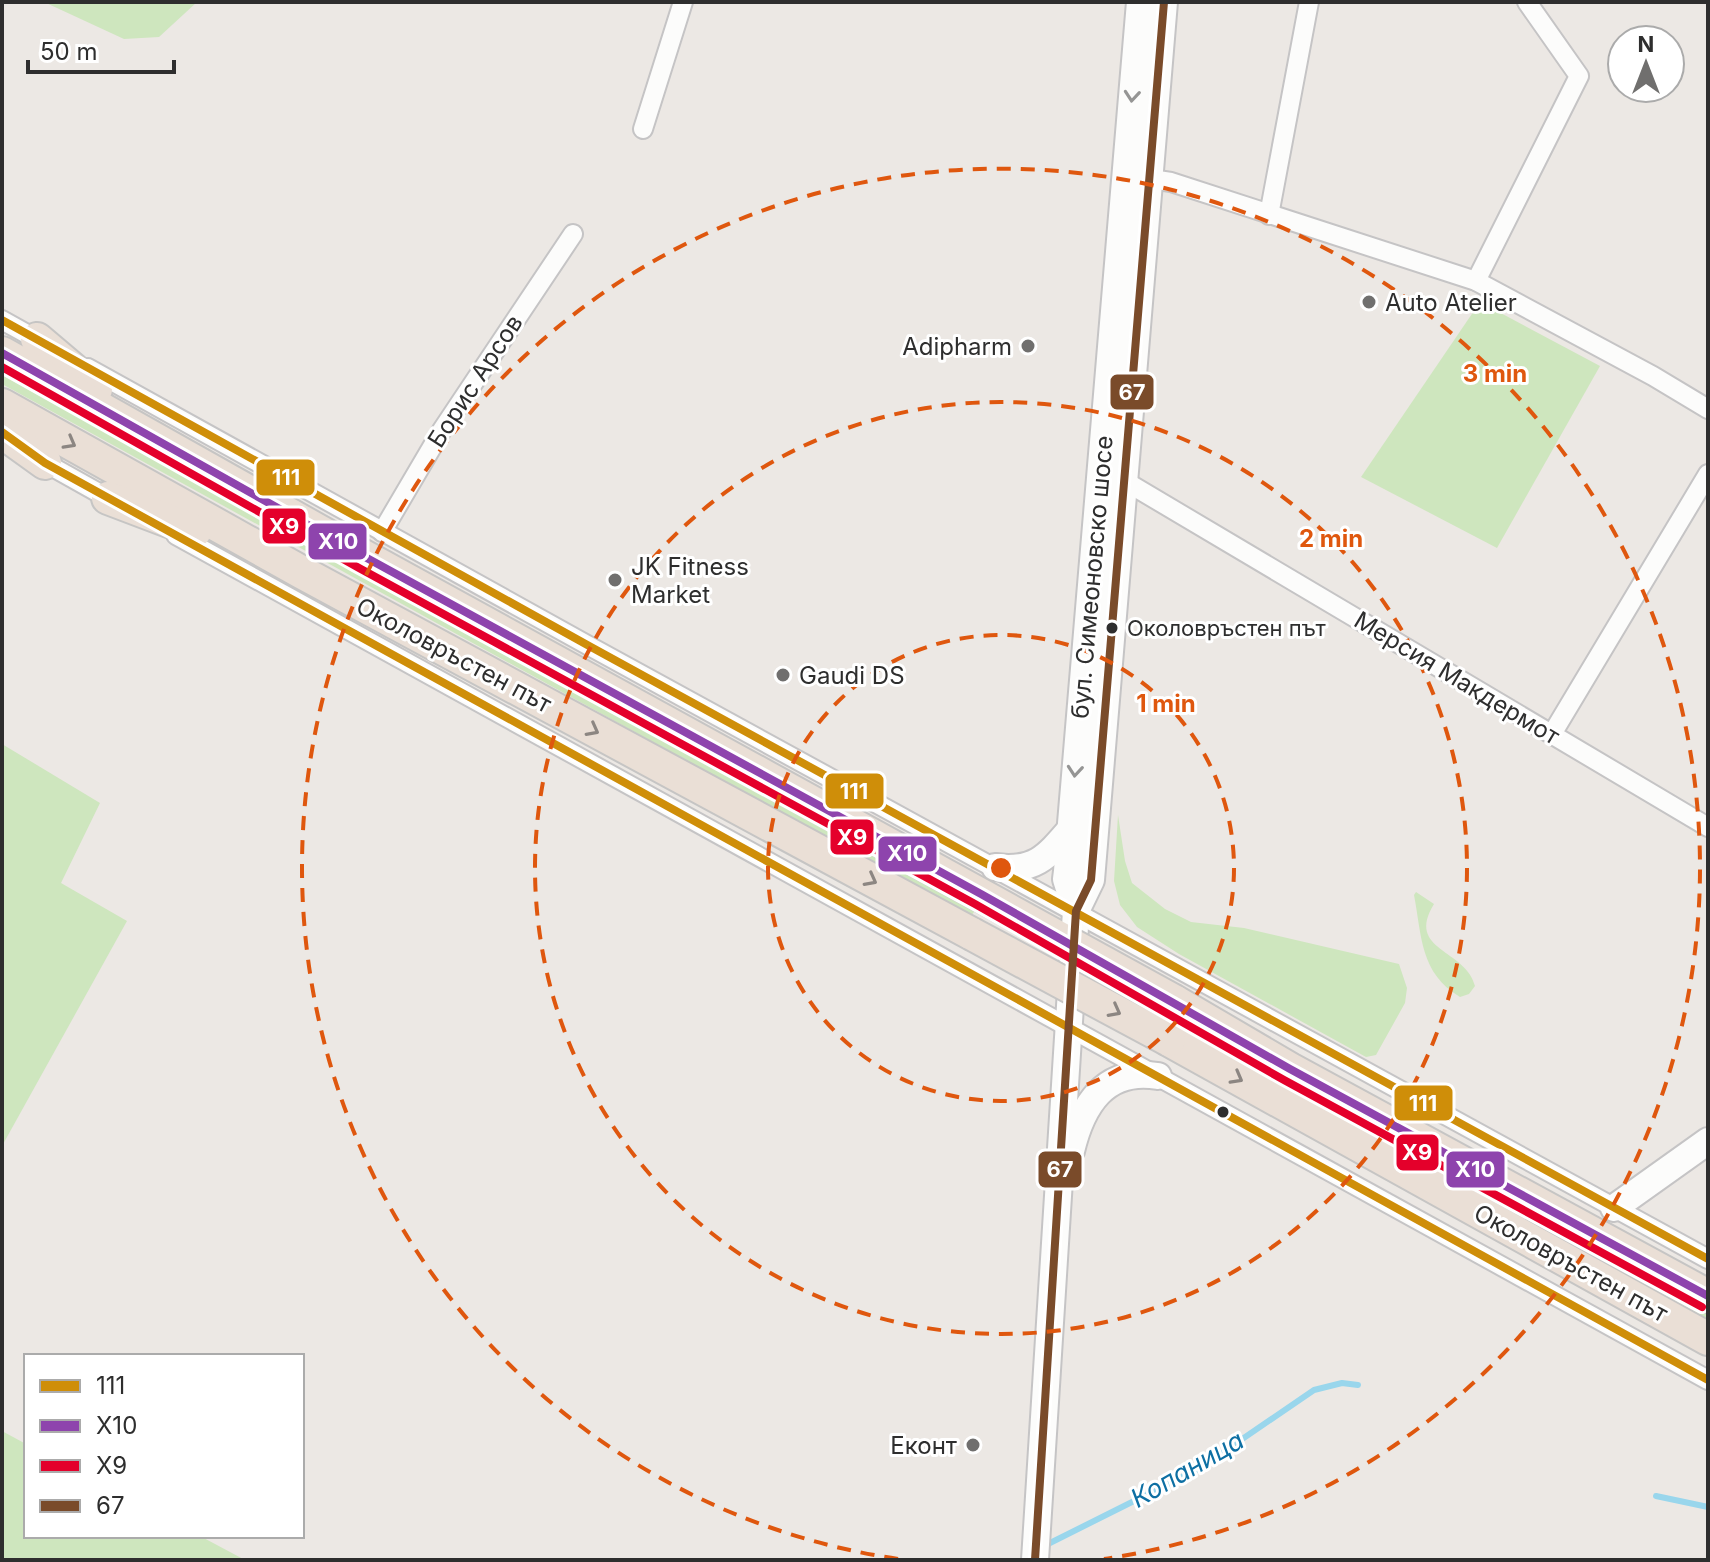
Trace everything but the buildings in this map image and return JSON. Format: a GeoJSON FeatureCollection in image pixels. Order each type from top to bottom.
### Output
{"type":"FeatureCollection","features":[{"type":"Feature","properties":{"kind":"highway"},"geometry":{"type":"LineString","coordinates":[[37,339],[154,437]]}},
{"type":"Feature","properties":{"kind":"highway","name":"Околовръстен път"},"geometry":{"type":"LineString","coordinates":[[2,353],[356,552],[988,880],[1174,1001],[1290,1069],[1708,1296]]}},
{"type":"Feature","properties":{"kind":"highway","name":"Околовръстен път"},"geometry":{"type":"LineString","coordinates":[[2,405],[303,573],[1169,1040],[1708,1339]]}},
{"type":"Feature","properties":{"kind":"highway"},"geometry":{"type":"LineString","coordinates":[[2,432],[45,463]]}},
{"type":"Feature","properties":{"kind":"highway"},"geometry":{"type":"LineString","coordinates":[[108,498],[303,573]]}},
{"type":"Feature","properties":{"kind":"main road","name":"бул. Симеоновско шосе"},"geometry":{"type":"LineString","coordinates":[[1036,1548],[1076,911],[1066,879],[1140,2]]}},
{"type":"Feature","properties":{"kind":"main road","name":"бул. Симеоновско шосе"},"geometry":{"type":"LineString","coordinates":[[1076,911],[1091,880],[1164,2]]}},
{"type":"Feature","properties":{"kind":"main road"},"geometry":{"type":"LineString","coordinates":[[988,880],[1010,868],[1035,864],[1053,850],[1070,830]]}},
{"type":"Feature","properties":{"kind":"main road"},"geometry":{"type":"LineString","coordinates":[[1057,1213],[1074,1140],[1090,1102],[1100,1090],[1129,1075],[1158,1076]]}},
{"type":"Feature","properties":{"kind":"main road"},"geometry":{"type":"LineString","coordinates":[[1614,1208],[1708,1141]]}},
{"type":"Feature","properties":{"kind":"street"},"geometry":{"type":"LineString","coordinates":[[643,129],[683,2]]}},
{"type":"Feature","properties":{"kind":"street"},"geometry":{"type":"LineString","coordinates":[[1269,215],[1309,2]]}},
{"type":"Feature","properties":{"kind":"street"},"geometry":{"type":"LineString","coordinates":[[1476,281],[1579,76],[1527,2]]}},
{"type":"Feature","properties":{"kind":"street"},"geometry":{"type":"LineString","coordinates":[[1151,179],[1171,182],[1476,281],[1639,368],[1708,409]]}},
{"type":"Feature","properties":{"kind":"street","name":"Борис Арсов"},"geometry":{"type":"LineString","coordinates":[[382,532],[442,430],[573,234]]}},
{"type":"Feature","properties":{"kind":"street"},"geometry":{"type":"LineString","coordinates":[[2,320],[382,532],[988,880],[1076,911],[1708,1259]]}},
{"type":"Feature","properties":{"kind":"street"},"geometry":{"type":"LineString","coordinates":[[2,440],[1708,1380]]}},
{"type":"Feature","properties":{"kind":"street"},"geometry":{"type":"LineString","coordinates":[[1552,734],[1708,474]]}},
{"type":"Feature","properties":{"kind":"street","name":"Мерсия Макдермот"},"geometry":{"type":"LineString","coordinates":[[1123,480],[1708,827]]}},
{"type":"Feature","properties":{"kind":"green space"},"geometry":{"type":"Polygon","coordinates":[[[44,2],[197,2],[159,37],[124,39],[44,2]]]}},
{"type":"Feature","properties":{"kind":"green space"},"geometry":{"type":"Polygon","coordinates":[[[1480,302],[1600,366],[1497,548],[1361,477],[1480,302]]]}},
{"type":"Feature","properties":{"kind":"green space"},"geometry":{"type":"Polygon","coordinates":[[[2,375],[975,910],[971,917],[2,384],[2,375]]]}},
{"type":"Feature","properties":{"kind":"green space"},"geometry":{"type":"Polygon","coordinates":[[[2,744],[100,803],[61,883],[127,921],[2,1146],[2,744]]]}},
{"type":"Feature","properties":{"kind":"green space"},"geometry":{"type":"Polygon","coordinates":[[[1118,815],[1125,861],[1132,883],[1165,909],[1191,922],[1244,928],[1399,964],[1407,988],[1405,1003],[1376,1055],[1366,1057],[1179,954],[1137,927],[1120,905],[1114,881],[1118,815]]]}},
{"type":"Feature","properties":{"kind":"green space"},"geometry":{"type":"Polygon","coordinates":[[[1416,892],[1434,904],[1427,920],[1427,931],[1432,941],[1469,974],[1475,986],[1469,994],[1460,997],[1437,977],[1430,965],[1422,939],[1416,892]]]}},
{"type":"Feature","properties":{"kind":"green space"},"geometry":{"type":"Polygon","coordinates":[[[1175,1022],[1708,1315],[1708,1322],[1174,1028],[1175,1022]]]}},
{"type":"Feature","properties":{"kind":"green space"},"geometry":{"type":"Polygon","coordinates":[[[2,1431],[24,1443],[24,1538],[204,1538],[245,1560],[2,1560],[2,1431]]]}},
{"type":"Feature","properties":{"kind":"waterway","name":"Копаница"},"geometry":{"type":"LineString","coordinates":[[1044,1546],[1200,1468],[1314,1390],[1342,1383],[1358,1385]]}},
{"type":"Feature","properties":{"kind":"waterway","name":"Копаница"},"geometry":{"type":"LineString","coordinates":[[1656,1496],[1708,1507]]}},
{"type":"Feature","properties":{"kind":"transit line","name":"67"},"geometry":{"type":"LineString","coordinates":[[1035,1560],[1076,911],[1091,880],[1164,2]]}},
{"type":"Feature","properties":{"kind":"transit line","name":"111"},"geometry":{"type":"LineString","coordinates":[[2,320],[591,647],[1708,1259]]}},
{"type":"Feature","properties":{"kind":"transit line","name":"Х10"},"geometry":{"type":"LineString","coordinates":[[2,353],[365,557],[981,894],[1290,1069],[1708,1296]]}},
{"type":"Feature","properties":{"kind":"transit line","name":"Х9"},"geometry":{"type":"LineString","coordinates":[[2,367],[359,568],[975,904],[1284,1080],[1702,1307]]}},
{"type":"Feature","properties":{"kind":"transit line","name":"111"},"geometry":{"type":"LineString","coordinates":[[2,432],[45,463],[1708,1380]]}},
{"type":"Feature","properties":{"kind":"place","name":"Auto Atelier"},"geometry":{"type":"Point","coordinates":[1369,302]}},
{"type":"Feature","properties":{"kind":"place","name":"Adipharm"},"geometry":{"type":"Point","coordinates":[1028,346]}},
{"type":"Feature","properties":{"kind":"place","name":"JK Fitness Market"},"geometry":{"type":"Point","coordinates":[615,580]}},
{"type":"Feature","properties":{"kind":"place","name":"Околовръстен път"},"geometry":{"type":"Point","coordinates":[1112,628]}},
{"type":"Feature","properties":{"kind":"place","name":"Gaudi DS"},"geometry":{"type":"Point","coordinates":[783,675]}},
{"type":"Feature","properties":{"kind":"place","name":"Еконт"},"geometry":{"type":"Point","coordinates":[973,1445]}}]}
